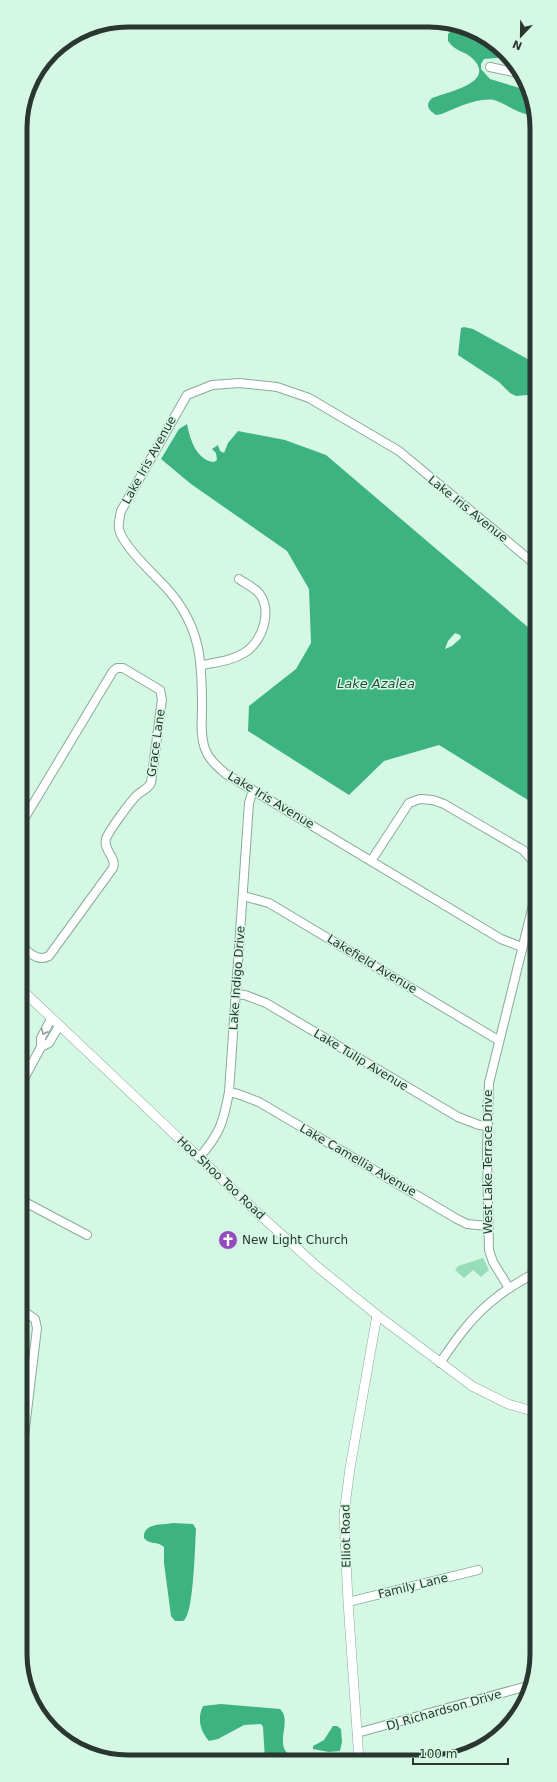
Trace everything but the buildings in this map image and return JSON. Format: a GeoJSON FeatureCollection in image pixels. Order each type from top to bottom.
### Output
{"type":"FeatureCollection","features":[{"type":"Feature","properties":{"kind":"street"},"geometry":{"type":"LineString","coordinates":[[490,67],[514,72]]}},
{"type":"Feature","properties":{"kind":"street","name":"Lake Iris Avenue"},"geometry":{"type":"LineString","coordinates":[[522,947],[501,938],[226,774],[210,759],[205,750],[202,735],[202,665],[194,631],[185,613],[170,592],[129,548],[119,529],[121,511],[184,398],[187,395],[212,385],[239,383],[277,387],[309,398],[399,452],[530,560]]}},
{"type":"Feature","properties":{"kind":"street"},"geometry":{"type":"LineString","coordinates":[[202,665],[226,661],[245,653],[258,642],[265,625],[264,605],[258,592],[239,579]]}},
{"type":"Feature","properties":{"kind":"street","name":"Grace Lane"},"geometry":{"type":"LineString","coordinates":[[27,814],[113,671],[117,668],[123,668],[160,690],[162,699],[151,784],[134,799],[106,838],[106,847],[114,862],[112,870],[49,956],[44,959],[38,958],[27,950]]}},
{"type":"Feature","properties":{"kind":"street","name":"Lake Indigo Drive"},"geometry":{"type":"LineString","coordinates":[[199,1158],[216,1138],[224,1117],[229,1092],[249,803],[253,790]]}},
{"type":"Feature","properties":{"kind":"street"},"geometry":{"type":"LineString","coordinates":[[371,861],[408,804],[420,799],[432,800],[444,804],[523,850],[530,858]]}},
{"type":"Feature","properties":{"kind":"street","name":"Lakefield Avenue"},"geometry":{"type":"LineString","coordinates":[[243,896],[269,903],[498,1040]]}},
{"type":"Feature","properties":{"kind":"street","name":"West Lake Terrace Drive"},"geometry":{"type":"LineString","coordinates":[[510,1288],[493,1262],[489,1250],[487,1226],[487,1126],[489,1083],[498,1040],[530,916]]}},
{"type":"Feature","properties":{"kind":"street","name":"Lake Tulip Avenue"},"geometry":{"type":"LineString","coordinates":[[235,994],[266,1003],[458,1117],[479,1125],[487,1126]]}},
{"type":"Feature","properties":{"kind":"street","name":"Hoo Shoo Too Road"},"geometry":{"type":"LineString","coordinates":[[27,995],[199,1158],[320,1269],[440,1363],[478,1389],[508,1404],[530,1410]]}},
{"type":"Feature","properties":{"kind":"street"},"geometry":{"type":"LineString","coordinates":[[41,1048],[41,1038],[51,1018]]}},
{"type":"Feature","properties":{"kind":"street"},"geometry":{"type":"LineString","coordinates":[[27,1073],[41,1048],[49,1043],[59,1026]]}},
{"type":"Feature","properties":{"kind":"street","name":"Lake Camellia Avenue"},"geometry":{"type":"LineString","coordinates":[[229,1092],[259,1102],[457,1219],[473,1225],[487,1226]]}},
{"type":"Feature","properties":{"kind":"street"},"geometry":{"type":"LineString","coordinates":[[27,1203],[86,1236]]}},
{"type":"Feature","properties":{"kind":"street"},"geometry":{"type":"LineString","coordinates":[[440,1363],[485,1306],[530,1276]]}},
{"type":"Feature","properties":{"kind":"street"},"geometry":{"type":"LineString","coordinates":[[27,1314],[36,1320],[37,1328],[27,1409]]}},
{"type":"Feature","properties":{"kind":"street","name":"Elliot Road"},"geometry":{"type":"LineString","coordinates":[[359,1755],[348,1602],[345,1537],[346,1496],[377,1315]]}},
{"type":"Feature","properties":{"kind":"street","name":"Family Lane"},"geometry":{"type":"LineString","coordinates":[[348,1602],[478,1570]]}},
{"type":"Feature","properties":{"kind":"street","name":"DJ Richardson Drive"},"geometry":{"type":"LineString","coordinates":[[357,1733],[525,1688]]}},
{"type":"Feature","properties":{"kind":"shaded area"},"geometry":{"type":"Polygon","coordinates":[[[483,1258],[489,1270],[481,1277],[473,1270],[464,1278],[455,1270],[458,1266],[483,1258]]]}},
{"type":"Feature","properties":{"kind":"water"},"geometry":{"type":"Polygon","coordinates":[[[452,30],[462,32],[480,40],[501,56],[502,57],[484,59],[481,64],[481,69],[490,79],[522,89],[529,114],[524,114],[499,102],[488,99],[467,104],[442,114],[436,115],[431,111],[428,105],[432,98],[467,85],[479,74],[479,67],[473,59],[451,45],[448,41],[448,34],[452,30]]]}},
{"type":"Feature","properties":{"kind":"water"},"geometry":{"type":"Polygon","coordinates":[[[464,327],[473,329],[530,360],[530,396],[516,396],[510,393],[499,382],[458,355],[461,328],[464,327]]]}},
{"type":"Feature","properties":{"kind":"water","name":"Lake Azalea"},"geometry":{"type":"Polygon","coordinates":[[[187,424],[192,442],[198,453],[214,462],[217,460],[216,453],[212,449],[218,445],[220,451],[224,453],[228,443],[238,431],[285,440],[326,455],[530,629],[530,801],[439,745],[384,761],[349,795],[248,731],[249,706],[296,669],[311,643],[309,589],[287,551],[191,484],[161,459],[179,429],[187,424]],[[455,633],[448,641],[445,649],[452,646],[461,638],[460,635],[455,633]]]}},
{"type":"Feature","properties":{"kind":"water"},"geometry":{"type":"Polygon","coordinates":[[[173,1523],[193,1524],[196,1529],[192,1594],[187,1616],[183,1621],[175,1621],[171,1616],[164,1563],[164,1547],[159,1544],[148,1542],[144,1538],[144,1533],[150,1527],[173,1523]]]}},
{"type":"Feature","properties":{"kind":"water"},"geometry":{"type":"Polygon","coordinates":[[[221,1704],[280,1709],[285,1719],[283,1743],[287,1753],[308,1755],[265,1755],[263,1727],[261,1724],[244,1725],[218,1739],[209,1741],[203,1733],[200,1724],[200,1715],[203,1706],[221,1704]]]}},
{"type":"Feature","properties":{"kind":"water"},"geometry":{"type":"Polygon","coordinates":[[[333,1726],[337,1726],[341,1729],[342,1742],[340,1751],[329,1752],[313,1749],[313,1746],[324,1740],[333,1726]]]}},
{"type":"Feature","properties":{"kind":"place","name":"New Light Church"},"geometry":{"type":"Point","coordinates":[228,1240]}}]}
